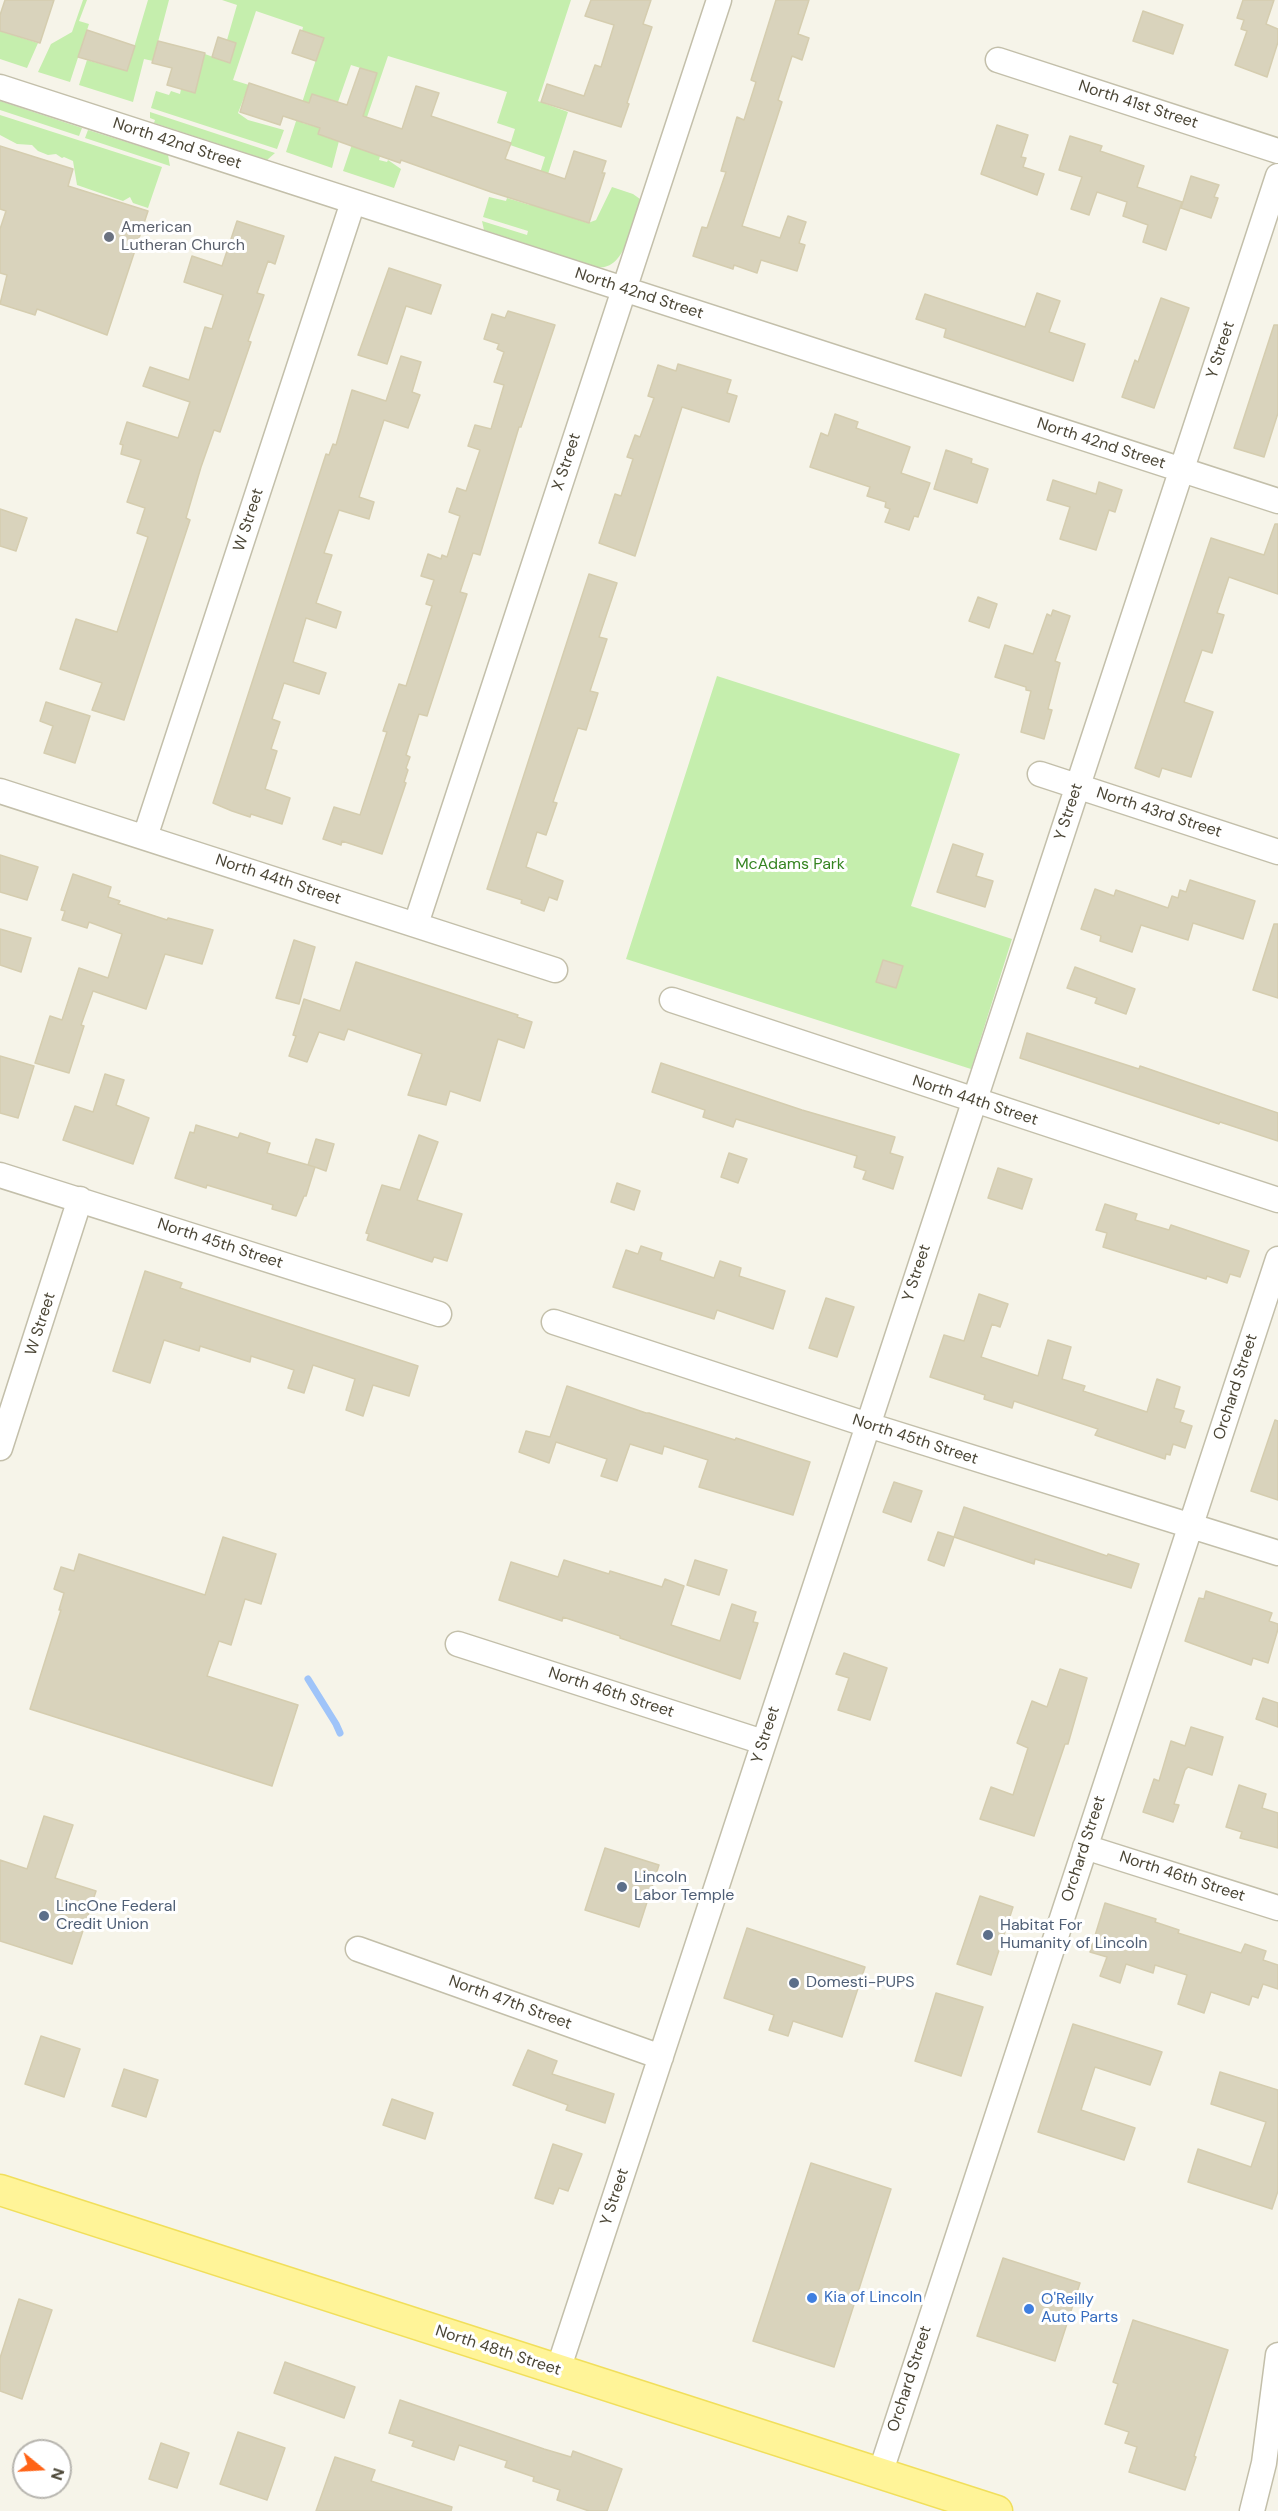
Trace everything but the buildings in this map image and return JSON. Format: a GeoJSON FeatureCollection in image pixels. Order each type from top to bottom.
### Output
{"type":"FeatureCollection","features":[{"type":"Feature","properties":{"kind":"main road","name":"North 48th Street"},"geometry":{"type":"LineString","coordinates":[[0,2190],[997,2511]]}},
{"type":"Feature","properties":{"kind":"street","name":"X Street"},"geometry":{"type":"LineString","coordinates":[[416,924],[719,0]]}},
{"type":"Feature","properties":{"kind":"street","name":"North 41st Street"},"geometry":{"type":"LineString","coordinates":[[998,60],[1278,151]]}},
{"type":"Feature","properties":{"kind":"street","name":"North 42nd Street"},"geometry":{"type":"LineString","coordinates":[[0,87],[1278,501]]}},
{"type":"Feature","properties":{"kind":"street","name":"Y Street"},"geometry":{"type":"LineString","coordinates":[[558,2370],[1278,176]]}},
{"type":"Feature","properties":{"kind":"street","name":"W Street"},"geometry":{"type":"LineString","coordinates":[[145,837],[353,202]]}},
{"type":"Feature","properties":{"kind":"street","name":"North 43rd Street"},"geometry":{"type":"LineString","coordinates":[[1040,774],[1278,852]]}},
{"type":"Feature","properties":{"kind":"street","name":"North 44th Street"},"geometry":{"type":"LineString","coordinates":[[0,790],[555,970]]}},
{"type":"Feature","properties":{"kind":"street","name":"North 44th Street"},"geometry":{"type":"LineString","coordinates":[[672,999],[1278,1200]]}},
{"type":"Feature","properties":{"kind":"street","name":"North 45th Street"},"geometry":{"type":"LineString","coordinates":[[0,1175],[439,1314]]}},
{"type":"Feature","properties":{"kind":"street","name":"W Street"},"geometry":{"type":"LineString","coordinates":[[0,1448],[80,1199]]}},
{"type":"Feature","properties":{"kind":"street","name":"Orchard Street"},"geometry":{"type":"LineString","coordinates":[[880,2474],[1278,1259]]}},
{"type":"Feature","properties":{"kind":"street","name":"North 45th Street"},"geometry":{"type":"LineString","coordinates":[[554,1322],[868,1425],[1278,1553]]}},
{"type":"Feature","properties":{"kind":"street","name":"North 46th Street"},"geometry":{"type":"LineString","coordinates":[[458,1644],[764,1742]]}},
{"type":"Feature","properties":{"kind":"street","name":"North 46th Street"},"geometry":{"type":"LineString","coordinates":[[1085,1847],[1278,1908]]}},
{"type":"Feature","properties":{"kind":"street","name":"North 47th Street"},"geometry":{"type":"LineString","coordinates":[[358,1949],[661,2057]]}},
{"type":"Feature","properties":{"kind":"street"},"geometry":{"type":"LineString","coordinates":[[1252,2511],[1264,2463],[1278,2355]]}},
{"type":"Feature","properties":{"kind":"green space"},"geometry":{"type":"Polygon","coordinates":[[[83,0],[87,0],[79,21],[89,24],[70,82],[38,72],[51,44],[72,32],[83,0]]]}},
{"type":"Feature","properties":{"kind":"green space"},"geometry":{"type":"Polygon","coordinates":[[[148,0],[169,0],[153,61],[144,59],[133,102],[79,85],[87,60],[127,71],[148,0]]]}},
{"type":"Feature","properties":{"kind":"green space"},"geometry":{"type":"Polygon","coordinates":[[[222,0],[571,0],[538,101],[568,112],[539,202],[554,212],[588,223],[596,220],[612,187],[633,194],[640,199],[622,253],[607,266],[597,267],[484,230],[482,221],[527,235],[528,231],[483,217],[489,197],[506,201],[507,198],[530,205],[545,157],[510,145],[515,129],[497,123],[507,92],[388,56],[366,120],[380,156],[379,160],[387,162],[388,160],[401,169],[394,188],[343,171],[376,73],[351,65],[338,102],[312,94],[303,123],[320,128],[318,134],[339,141],[332,168],[286,152],[323,38],[302,31],[303,27],[256,11],[233,80],[249,85],[238,113],[248,120],[284,130],[277,149],[151,108],[156,91],[169,95],[171,91],[180,94],[181,89],[195,92],[205,54],[229,63],[227,40],[237,5],[222,0]]]}},
{"type":"Feature","properties":{"kind":"green space"},"geometry":{"type":"Polygon","coordinates":[[[0,31],[38,43],[27,68],[0,59],[0,31]]]}},
{"type":"Feature","properties":{"kind":"green space"},"geometry":{"type":"Polygon","coordinates":[[[0,101],[82,128],[79,136],[0,110],[0,101]]]}},
{"type":"Feature","properties":{"kind":"green space"},"geometry":{"type":"Polygon","coordinates":[[[150,112],[275,153],[267,160],[154,123],[155,120],[150,118],[150,112]]]}},
{"type":"Feature","properties":{"kind":"green space"},"geometry":{"type":"Polygon","coordinates":[[[0,115],[162,167],[148,208],[133,203],[130,197],[123,201],[77,185],[73,161],[56,154],[48,155],[38,151],[32,145],[17,144],[0,135],[0,115]]]}},
{"type":"Feature","properties":{"kind":"green space"},"geometry":{"type":"Polygon","coordinates":[[[88,130],[168,155],[170,166],[85,138],[88,130]]]}},
{"type":"Feature","properties":{"kind":"green space","name":"McAdams Park"},"geometry":{"type":"Polygon","coordinates":[[[717,676],[960,754],[911,906],[1012,939],[971,1069],[626,959],[717,676]]]}},
{"type":"Feature","properties":{"kind":"waterway"},"geometry":{"type":"LineString","coordinates":[[308,1679],[340,1733]]}},
{"type":"Feature","properties":{"kind":"place","name":"American Lutheran Church"},"geometry":{"type":"Point","coordinates":[109,237]}},
{"type":"Feature","properties":{"kind":"place","name":"Lincoln Labor Temple"},"geometry":{"type":"Point","coordinates":[622,1887]}},
{"type":"Feature","properties":{"kind":"place","name":"LincOne Federal Credit Union"},"geometry":{"type":"Point","coordinates":[44,1916]}},
{"type":"Feature","properties":{"kind":"place","name":"Habitat For Humanity of Lincoln"},"geometry":{"type":"Point","coordinates":[988,1935]}},
{"type":"Feature","properties":{"kind":"place","name":"Domesti-PUPS"},"geometry":{"type":"Point","coordinates":[794,1983]}},
{"type":"Feature","properties":{"kind":"place","name":"Kia of Lincoln"},"geometry":{"type":"Point","coordinates":[812,2298]}},
{"type":"Feature","properties":{"kind":"place","name":"O'Reilly Auto Parts"},"geometry":{"type":"Point","coordinates":[1029,2309]}}]}
